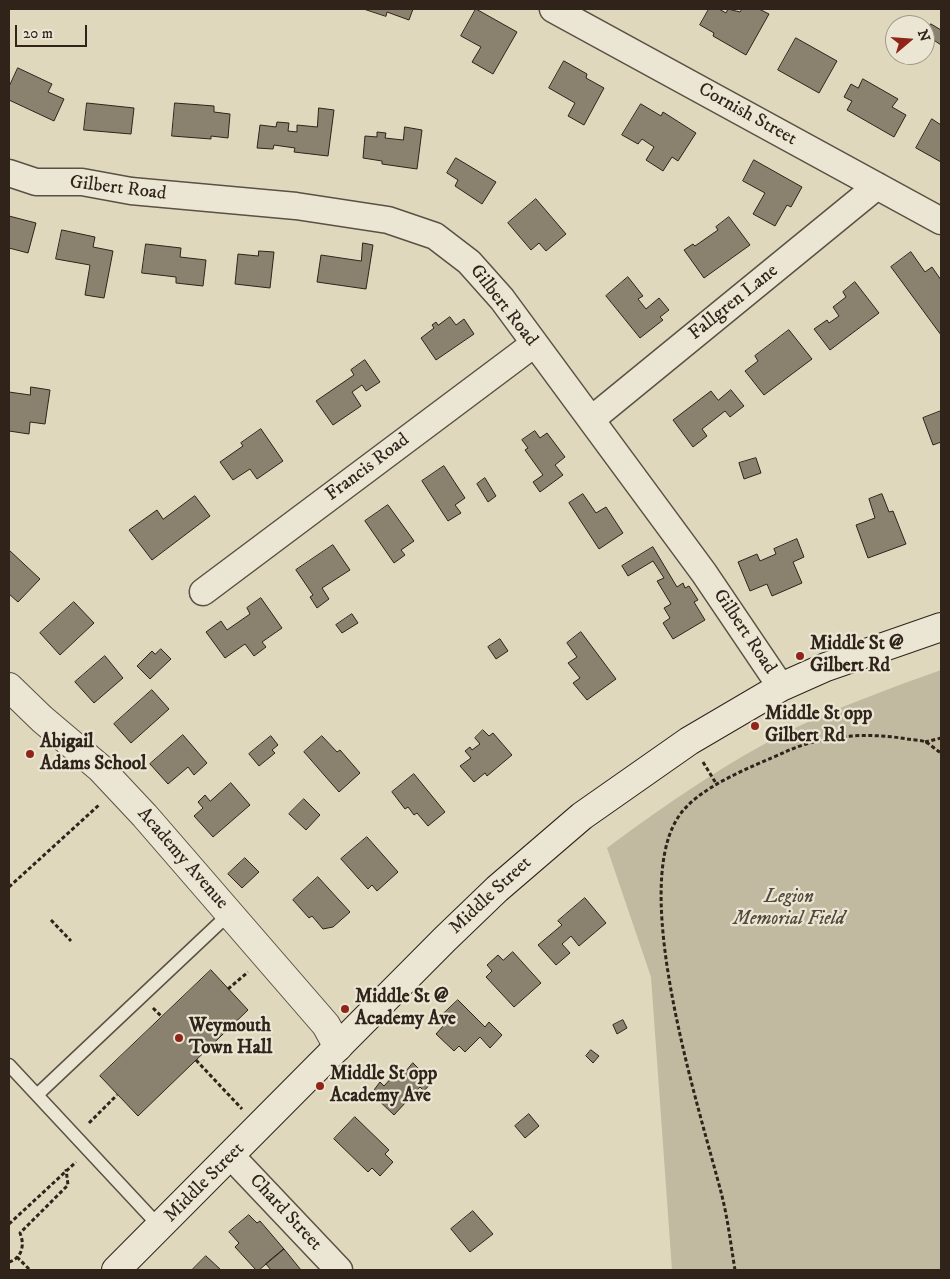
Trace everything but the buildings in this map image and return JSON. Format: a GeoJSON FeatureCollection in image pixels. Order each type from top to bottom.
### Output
{"type":"FeatureCollection","features":[{"type":"Feature","properties":{"kind":"main road","name":"Middle Street"},"geometry":{"type":"LineString","coordinates":[[116,1270],[497,888],[582,816],[689,741],[781,687],[826,667],[941,627]]}},
{"type":"Feature","properties":{"kind":"main road","name":"Academy Avenue"},"geometry":{"type":"LineString","coordinates":[[9,687],[118,787],[326,1025],[338,1047]]}},
{"type":"Feature","properties":{"kind":"street","name":"Cornish Street"},"geometry":{"type":"LineString","coordinates":[[553,9],[941,221]]}},
{"type":"Feature","properties":{"kind":"street","name":"Gilbert Road"},"geometry":{"type":"LineString","coordinates":[[9,173],[36,182],[82,182],[131,191],[296,206],[388,220],[435,236],[469,262],[502,299],[704,573],[781,687]]}},
{"type":"Feature","properties":{"kind":"street","name":"Fallgren Lane"},"geometry":{"type":"LineString","coordinates":[[592,419],[877,186]]}},
{"type":"Feature","properties":{"kind":"street","name":"Francis Road"},"geometry":{"type":"LineString","coordinates":[[203,592],[534,344]]}},
{"type":"Feature","properties":{"kind":"street","name":"Chard Street"},"geometry":{"type":"LineString","coordinates":[[231,1156],[339,1270]]}},
{"type":"Feature","properties":{"kind":"lane"},"geometry":{"type":"LineString","coordinates":[[38,1094],[230,914]]}},
{"type":"Feature","properties":{"kind":"lane"},"geometry":{"type":"LineString","coordinates":[[9,1065],[160,1227]]}},
{"type":"Feature","properties":{"kind":"path"},"geometry":{"type":"LineString","coordinates":[[735,1270],[723,1198],[680,1035],[670,989],[660,883],[666,847],[677,819],[692,802],[717,785],[793,748],[852,736],[882,734],[925,742],[941,753]]}},
{"type":"Feature","properties":{"kind":"path"},"geometry":{"type":"LineString","coordinates":[[925,742],[941,738]]}},
{"type":"Feature","properties":{"kind":"path"},"geometry":{"type":"LineString","coordinates":[[702,760],[717,785]]}},
{"type":"Feature","properties":{"kind":"path"},"geometry":{"type":"LineString","coordinates":[[9,887],[118,787]]}},
{"type":"Feature","properties":{"kind":"path"},"geometry":{"type":"LineString","coordinates":[[51,920],[71,940]]}},
{"type":"Feature","properties":{"kind":"path"},"geometry":{"type":"LineString","coordinates":[[228,990],[254,967]]}},
{"type":"Feature","properties":{"kind":"path"},"geometry":{"type":"LineString","coordinates":[[151,1006],[162,1017]]}},
{"type":"Feature","properties":{"kind":"path"},"geometry":{"type":"LineString","coordinates":[[196,1060],[244,1111]]}},
{"type":"Feature","properties":{"kind":"path"},"geometry":{"type":"LineString","coordinates":[[89,1123],[117,1094]]}},
{"type":"Feature","properties":{"kind":"path"},"geometry":{"type":"LineString","coordinates":[[9,1224],[76,1161]]}},
{"type":"Feature","properties":{"kind":"path"},"geometry":{"type":"LineString","coordinates":[[9,1262],[17,1257],[23,1246],[20,1233],[68,1185],[66,1169]]}},
{"type":"Feature","properties":{"kind":"path"},"geometry":{"type":"LineString","coordinates":[[17,1257],[30,1270]]}},
{"type":"Feature","properties":{"kind":"green space","name":"Legion Memorial Field"},"geometry":{"type":"Polygon","coordinates":[[[941,670],[941,1270],[672,1270],[651,977],[607,848],[697,784],[768,742],[829,713],[941,670]]]}},
{"type":"Feature","properties":{"kind":"place","name":"Middle St @ Gilbert Rd"},"geometry":{"type":"Point","coordinates":[800,656]}},
{"type":"Feature","properties":{"kind":"place","name":"Middle St opp Gilbert Rd"},"geometry":{"type":"Point","coordinates":[755,726]}},
{"type":"Feature","properties":{"kind":"place","name":"Abigail Adams School"},"geometry":{"type":"Point","coordinates":[30,754]}},
{"type":"Feature","properties":{"kind":"place","name":"Middle St @ Academy Ave"},"geometry":{"type":"Point","coordinates":[345,1009]}},
{"type":"Feature","properties":{"kind":"place","name":"Weymouth Town Hall"},"geometry":{"type":"Point","coordinates":[179,1038]}},
{"type":"Feature","properties":{"kind":"place","name":"Middle St opp Academy Ave"},"geometry":{"type":"Point","coordinates":[320,1086]}}]}
